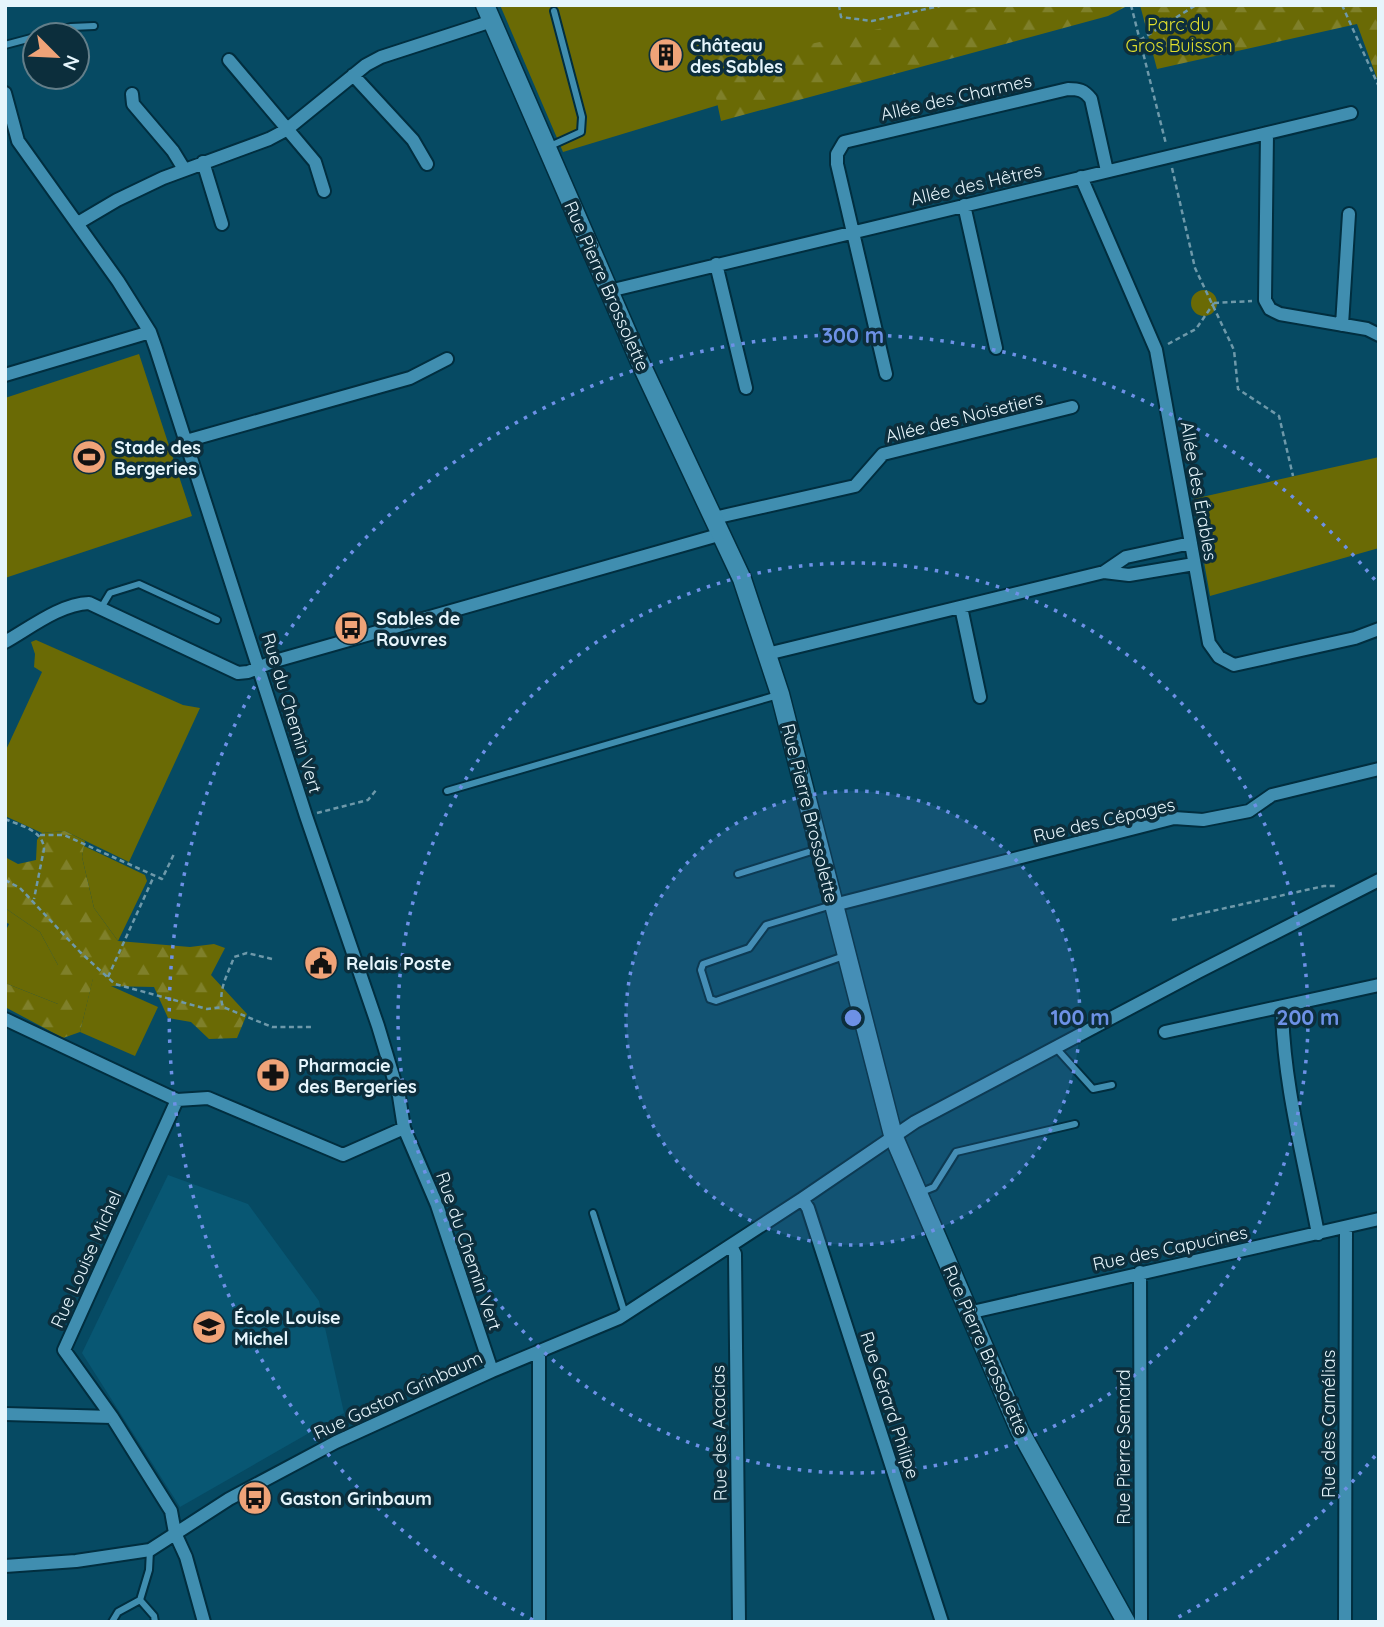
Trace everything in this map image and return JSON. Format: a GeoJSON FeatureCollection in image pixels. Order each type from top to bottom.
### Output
{"type":"FeatureCollection","features":[{"type":"Feature","properties":{"kind":"street","name":"Rue Pierre Brossolette"},"geometry":{"type":"LineString","coordinates":[[489,13],[609,291],[742,579],[779,694],[893,1135],[1020,1431],[1126,1622]]}},
{"type":"Feature","properties":{"kind":"street"},"geometry":{"type":"LineString","coordinates":[[78,223],[117,200],[184,169],[269,139],[286,130],[366,65],[489,13]]}},
{"type":"Feature","properties":{"kind":"street"},"geometry":{"type":"LineString","coordinates":[[229,60],[315,162],[324,191]]}},
{"type":"Feature","properties":{"kind":"street"},"geometry":{"type":"LineString","coordinates":[[353,75],[413,140],[427,163]]}},
{"type":"Feature","properties":{"kind":"street","name":"Allée des Charmes"},"geometry":{"type":"LineString","coordinates":[[886,374],[837,164],[837,154],[844,142],[1068,89],[1078,89],[1091,99],[1107,171]]}},
{"type":"Feature","properties":{"kind":"street","name":"Rue du Chemin Vert"},"geometry":{"type":"LineString","coordinates":[[5,93],[18,141],[78,223],[150,332],[306,816],[378,1026],[399,1096],[404,1128],[437,1205],[492,1371]]}},
{"type":"Feature","properties":{"kind":"street"},"geometry":{"type":"LineString","coordinates":[[132,94],[134,104],[173,151],[184,169]]}},
{"type":"Feature","properties":{"kind":"street","name":"Allée des Hêtres"},"geometry":{"type":"LineString","coordinates":[[609,291],[1351,113]]}},
{"type":"Feature","properties":{"kind":"street"},"geometry":{"type":"LineString","coordinates":[[1267,133],[1265,300],[1270,309],[1280,314],[1367,329],[1379,335]]}},
{"type":"Feature","properties":{"kind":"street"},"geometry":{"type":"LineString","coordinates":[[203,163],[222,224]]}},
{"type":"Feature","properties":{"kind":"street","name":"Allée des Érables"},"geometry":{"type":"LineString","coordinates":[[1080,177],[1156,350],[1209,643],[1219,657],[1234,665],[1355,638],[1379,629]]}},
{"type":"Feature","properties":{"kind":"street"},"geometry":{"type":"LineString","coordinates":[[964,205],[996,348]]}},
{"type":"Feature","properties":{"kind":"street"},"geometry":{"type":"LineString","coordinates":[[1342,325],[1349,214]]}},
{"type":"Feature","properties":{"kind":"street"},"geometry":{"type":"LineString","coordinates":[[716,264],[746,388]]}},
{"type":"Feature","properties":{"kind":"street"},"geometry":{"type":"LineString","coordinates":[[5,375],[150,332]]}},
{"type":"Feature","properties":{"kind":"street"},"geometry":{"type":"LineString","coordinates":[[186,441],[410,377],[447,359]]}},
{"type":"Feature","properties":{"kind":"street","name":"Allée des Noisetiers"},"geometry":{"type":"LineString","coordinates":[[102,608],[238,673],[248,672],[275,661],[855,486],[883,454],[1072,407]]}},
{"type":"Feature","properties":{"kind":"street"},"geometry":{"type":"LineString","coordinates":[[767,654],[1104,572],[1126,557],[1191,543]]}},
{"type":"Feature","properties":{"kind":"street"},"geometry":{"type":"LineString","coordinates":[[1104,572],[1129,575],[1194,564]]}},
{"type":"Feature","properties":{"kind":"street"},"geometry":{"type":"LineString","coordinates":[[5,642],[77,603],[89,603],[102,608]]}},
{"type":"Feature","properties":{"kind":"street"},"geometry":{"type":"LineString","coordinates":[[961,607],[980,697]]}},
{"type":"Feature","properties":{"kind":"street","name":"Rue des Cépages"},"geometry":{"type":"LineString","coordinates":[[834,905],[1174,818],[1203,820],[1249,811],[1272,795],[1379,769]]}},
{"type":"Feature","properties":{"kind":"street","name":"Rue Gaston Grinbaum"},"geometry":{"type":"LineString","coordinates":[[5,1566],[76,1561],[150,1549],[229,1499],[336,1441],[625,1314],[802,1199],[893,1135],[1198,972],[1379,880]]}},
{"type":"Feature","properties":{"kind":"street"},"geometry":{"type":"LineString","coordinates":[[1165,1032],[1379,985]]}},
{"type":"Feature","properties":{"kind":"street"},"geometry":{"type":"LineString","coordinates":[[1282,1007],[1286,1070],[1318,1234]]}},
{"type":"Feature","properties":{"kind":"street"},"geometry":{"type":"LineString","coordinates":[[5,1019],[177,1100],[208,1098],[343,1155],[404,1128]]}},
{"type":"Feature","properties":{"kind":"street","name":"Rue Louise Michel"},"geometry":{"type":"LineString","coordinates":[[177,1100],[64,1350],[171,1511],[175,1534],[186,1557],[204,1622]]}},
{"type":"Feature","properties":{"kind":"street","name":"Rue Gérard Philipe"},"geometry":{"type":"LineString","coordinates":[[802,1199],[808,1208],[942,1622]]}},
{"type":"Feature","properties":{"kind":"street","name":"Rue des Capucines"},"geometry":{"type":"LineString","coordinates":[[968,1313],[1379,1219]]}},
{"type":"Feature","properties":{"kind":"street","name":"Rue des Camélias"},"geometry":{"type":"LineString","coordinates":[[1345,1622],[1346,1227]]}},
{"type":"Feature","properties":{"kind":"street","name":"Rue des Acacias"},"geometry":{"type":"LineString","coordinates":[[731,1246],[735,1254],[738,1622]]}},
{"type":"Feature","properties":{"kind":"street","name":"Rue Pierre Semard"},"geometry":{"type":"LineString","coordinates":[[1140,1272],[1141,1622]]}},
{"type":"Feature","properties":{"kind":"street"},"geometry":{"type":"LineString","coordinates":[[538,1622],[539,1351]]}},
{"type":"Feature","properties":{"kind":"street"},"geometry":{"type":"LineString","coordinates":[[5,1414],[111,1418]]}},
{"type":"Feature","properties":{"kind":"lane"},"geometry":{"type":"LineString","coordinates":[[546,148],[581,132],[582,117],[554,11]]}},
{"type":"Feature","properties":{"kind":"lane"},"geometry":{"type":"LineString","coordinates":[[102,608],[110,593],[139,584],[217,620]]}},
{"type":"Feature","properties":{"kind":"lane"},"geometry":{"type":"LineString","coordinates":[[447,791],[779,694]]}},
{"type":"Feature","properties":{"kind":"lane"},"geometry":{"type":"LineString","coordinates":[[738,874],[820,848]]}},
{"type":"Feature","properties":{"kind":"lane"},"geometry":{"type":"LineString","coordinates":[[834,905],[765,925],[749,948],[703,964],[701,970],[710,999],[716,1002],[847,955]]}},
{"type":"Feature","properties":{"kind":"lane"},"geometry":{"type":"LineString","coordinates":[[1056,1048],[1093,1089],[1112,1086]]}},
{"type":"Feature","properties":{"kind":"lane"},"geometry":{"type":"LineString","coordinates":[[918,1194],[934,1186],[956,1152],[1075,1124]]}},
{"type":"Feature","properties":{"kind":"lane"},"geometry":{"type":"LineString","coordinates":[[593,1213],[625,1314]]}},
{"type":"Feature","properties":{"kind":"lane"},"geometry":{"type":"LineString","coordinates":[[112,1622],[118,1612],[140,1600],[149,1570],[150,1549]]}},
{"type":"Feature","properties":{"kind":"lane"},"geometry":{"type":"LineString","coordinates":[[140,1600],[156,1622]]}},
{"type":"Feature","properties":{"kind":"path"},"geometry":{"type":"LineString","coordinates":[[839,5],[841,17],[872,20],[944,5]]}},
{"type":"Feature","properties":{"kind":"path"},"geometry":{"type":"LineString","coordinates":[[1131,5],[1195,268],[1234,350],[1238,389],[1279,416],[1293,477]]}},
{"type":"Feature","properties":{"kind":"path"},"geometry":{"type":"LineString","coordinates":[[1140,40],[1196,5]]}},
{"type":"Feature","properties":{"kind":"path"},"geometry":{"type":"LineString","coordinates":[[1342,5],[1379,87]]}},
{"type":"Feature","properties":{"kind":"path"},"geometry":{"type":"LineString","coordinates":[[1213,303],[1265,300]]}},
{"type":"Feature","properties":{"kind":"path"},"geometry":{"type":"LineString","coordinates":[[1156,350],[1196,329],[1213,303]]}},
{"type":"Feature","properties":{"kind":"path"},"geometry":{"type":"LineString","coordinates":[[306,816],[368,800],[377,789]]}},
{"type":"Feature","properties":{"kind":"path"},"geometry":{"type":"LineString","coordinates":[[5,819],[40,835],[64,835],[162,879],[174,854]]}},
{"type":"Feature","properties":{"kind":"path"},"geometry":{"type":"LineString","coordinates":[[33,901],[44,849],[40,835]]}},
{"type":"Feature","properties":{"kind":"path"},"geometry":{"type":"LineString","coordinates":[[108,977],[154,876]]}},
{"type":"Feature","properties":{"kind":"path"},"geometry":{"type":"LineString","coordinates":[[5,880],[20,888],[80,952],[115,984],[207,1009],[223,1007],[272,1027],[313,1027]]}},
{"type":"Feature","properties":{"kind":"path"},"geometry":{"type":"LineString","coordinates":[[1172,920],[1324,886],[1335,886]]}},
{"type":"Feature","properties":{"kind":"path"},"geometry":{"type":"LineString","coordinates":[[223,1007],[220,1000],[222,990],[234,957],[247,953],[272,960]]}},
{"type":"Feature","properties":{"kind":"shaded area","name":"École Louise Michel"},"geometry":{"type":"Polygon","coordinates":[[[168,1175],[248,1204],[319,1301],[344,1413],[180,1507],[82,1353],[168,1175]]]}},
{"type":"Feature","properties":{"kind":"green space"},"geometry":{"type":"Polygon","coordinates":[[[500,5],[1050,5],[563,152],[500,5]]]}},
{"type":"Feature","properties":{"kind":"green space"},"geometry":{"type":"Polygon","coordinates":[[[987,5],[1129,5],[1108,16],[721,121],[703,37],[743,59],[987,5]]]}},
{"type":"Feature","properties":{"kind":"green space","name":"Parc du Gros Buisson"},"geometry":{"type":"Polygon","coordinates":[[[1140,5],[1379,5],[1379,84],[1357,24],[1157,69],[1140,5]]]}},
{"type":"Feature","properties":{"kind":"green space"},"geometry":{"type":"Polygon","coordinates":[[[1204,290],[1213,294],[1217,303],[1213,312],[1204,316],[1195,312],[1191,303],[1195,294],[1204,290]]]}},
{"type":"Feature","properties":{"kind":"green space","name":"Stade des Bergeries"},"geometry":{"type":"Polygon","coordinates":[[[139,354],[192,516],[5,578],[5,398],[139,354]]]}},
{"type":"Feature","properties":{"kind":"green space"},"geometry":{"type":"Polygon","coordinates":[[[1379,457],[1379,548],[1210,596],[1193,499],[1379,457]]]}},
{"type":"Feature","properties":{"kind":"green space"},"geometry":{"type":"Polygon","coordinates":[[[36,640],[183,705],[200,708],[129,862],[65,831],[42,833],[5,816],[5,752],[42,672],[34,667],[35,654],[31,642],[36,640]]]}},
{"type":"Feature","properties":{"kind":"green space"},"geometry":{"type":"Polygon","coordinates":[[[65,831],[85,841],[82,857],[94,908],[118,941],[190,947],[214,944],[225,948],[211,975],[247,1014],[237,1038],[209,1039],[191,1022],[168,1018],[154,987],[105,986],[93,979],[80,1032],[63,1038],[5,1007],[5,983],[58,1004],[58,965],[40,932],[5,908],[5,857],[18,864],[36,860],[37,840],[42,833],[65,831]]]}},
{"type":"Feature","properties":{"kind":"green space"},"geometry":{"type":"Polygon","coordinates":[[[84,846],[145,875],[147,881],[118,941],[94,908],[82,857],[84,846]]]}},
{"type":"Feature","properties":{"kind":"green space"},"geometry":{"type":"Polygon","coordinates":[[[5,908],[40,932],[58,965],[58,1004],[5,983],[5,932],[9,924],[5,922],[5,908]]]}},
{"type":"Feature","properties":{"kind":"green space"},"geometry":{"type":"Polygon","coordinates":[[[93,978],[158,1007],[135,1056],[80,1032],[93,978]]]}},
{"type":"Feature","properties":{"kind":"place","name":"Château des Sables"},"geometry":{"type":"Point","coordinates":[666,55]}},
{"type":"Feature","properties":{"kind":"place","name":"Stade des Bergeries"},"geometry":{"type":"Point","coordinates":[89,457]}},
{"type":"Feature","properties":{"kind":"place","name":"Sables de Rouvres"},"geometry":{"type":"Point","coordinates":[351,628]}},
{"type":"Feature","properties":{"kind":"place","name":"Relais Poste"},"geometry":{"type":"Point","coordinates":[321,963]}},
{"type":"Feature","properties":{"kind":"place","name":"Pharmacie des Bergeries"},"geometry":{"type":"Point","coordinates":[273,1075]}},
{"type":"Feature","properties":{"kind":"place","name":"École Louise Michel"},"geometry":{"type":"Point","coordinates":[209,1327]}},
{"type":"Feature","properties":{"kind":"place","name":"Gaston Grinbaum"},"geometry":{"type":"Point","coordinates":[255,1498]}}]}
